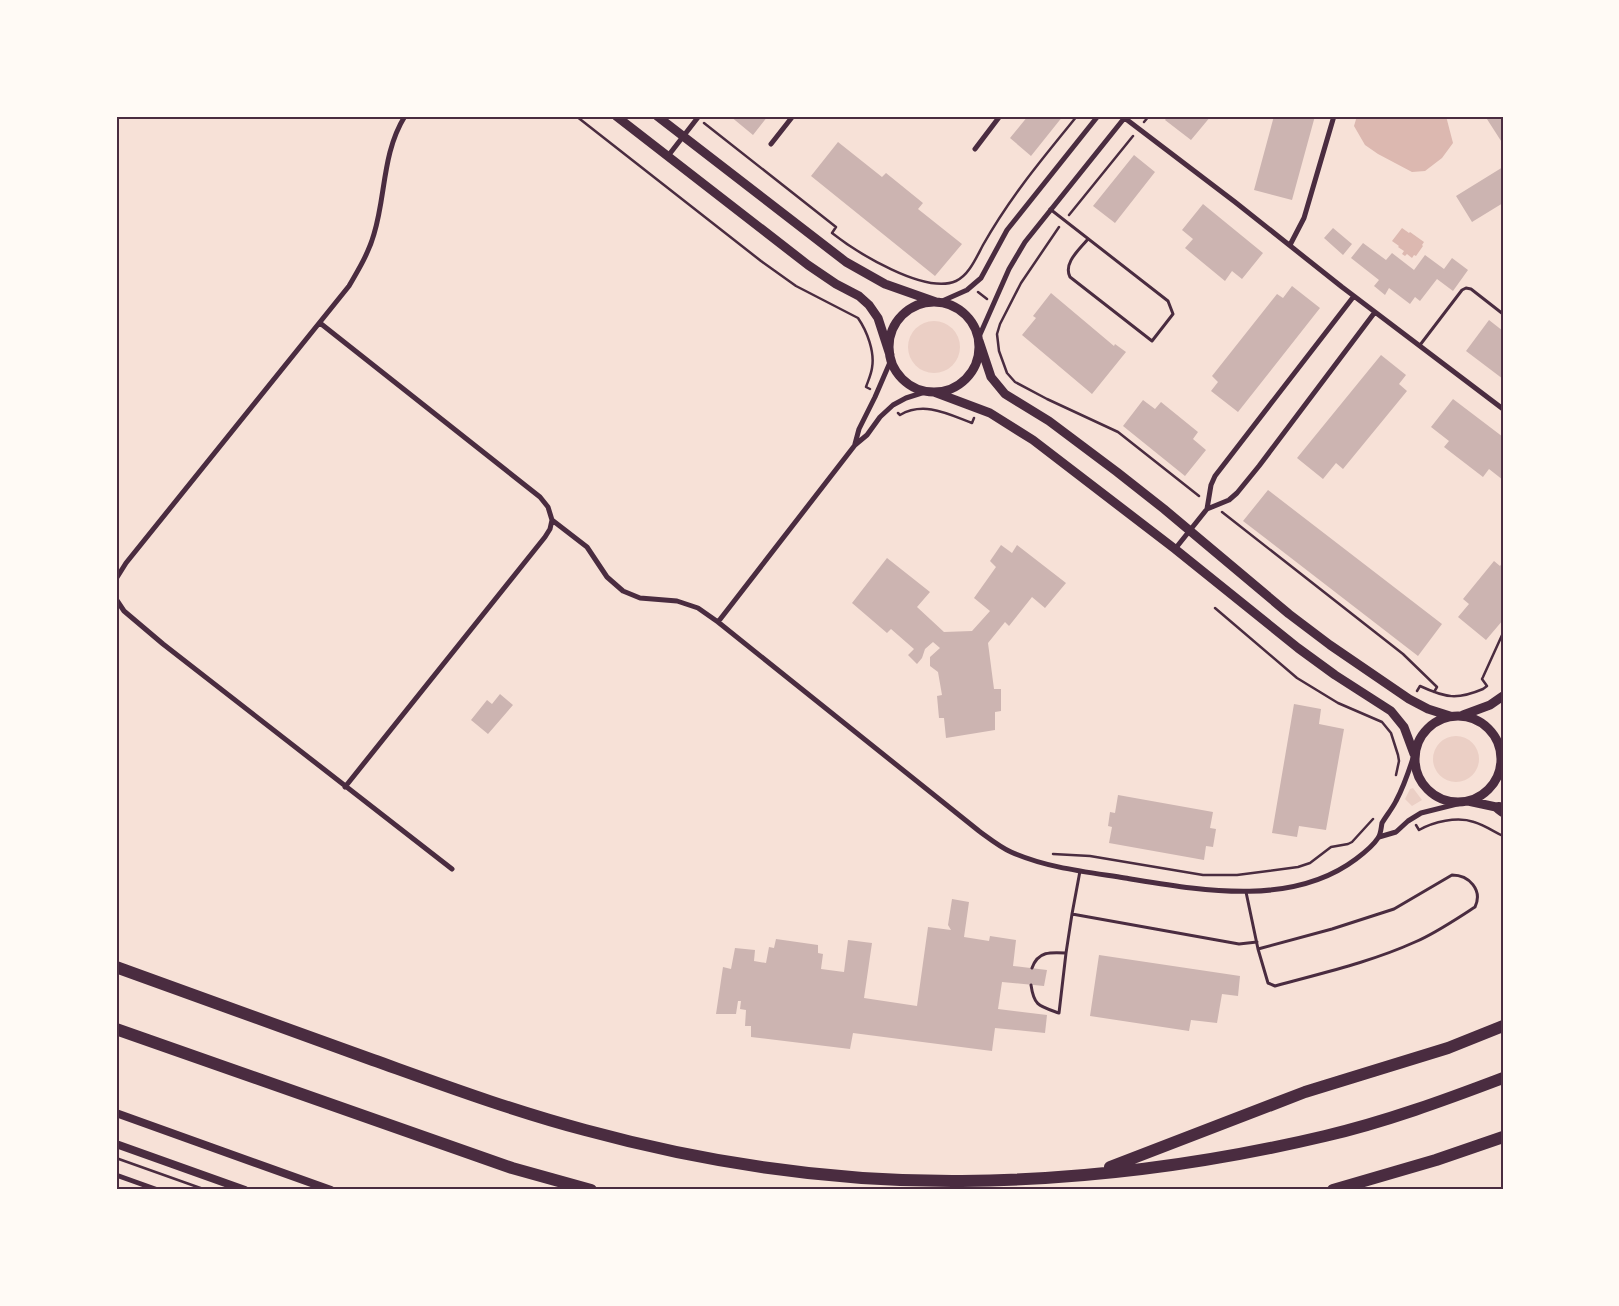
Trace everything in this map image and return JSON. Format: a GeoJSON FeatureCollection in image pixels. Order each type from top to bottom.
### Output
{"type":"FeatureCollection","features":[{"type":"Feature","properties":{"kind":"highway"},"geometry":{"type":"LineString","coordinates":[[116,967],[502,1106],[585,1130],[627,1141],[730,1161],[797,1171],[858,1177],[962,1181],[1092,1174],[1192,1162],[1328,1136],[1450,1098],[1503,1078]]}},
{"type":"Feature","properties":{"kind":"highway"},"geometry":{"type":"LineString","coordinates":[[1092,1174],[1305,1092],[1448,1048],[1503,1026]]}},
{"type":"Feature","properties":{"kind":"highway"},"geometry":{"type":"LineString","coordinates":[[116,1029],[502,1164],[591,1190]]}},
{"type":"Feature","properties":{"kind":"highway"},"geometry":{"type":"LineString","coordinates":[[1333,1190],[1436,1160],[1503,1137]]}},
{"type":"Feature","properties":{"kind":"main road"},"geometry":{"type":"LineString","coordinates":[[616,116],[808,264],[836,284],[859,296],[872,308],[878,318],[896,370],[912,386],[979,408],[1004,420],[1175,549],[1298,648],[1351,686],[1391,711],[1404,727],[1414,755],[1416,774],[1426,790],[1442,800],[1464,802],[1502,810]]}},
{"type":"Feature","properties":{"kind":"main road"},"geometry":{"type":"LineString","coordinates":[[657,116],[846,262],[889,286],[958,308],[975,327],[989,371],[996,385],[1011,399],[1036,412],[1061,429],[1330,645],[1409,699],[1428,709],[1450,716],[1461,716],[1477,720],[1490,730],[1497,740],[1502,759],[1497,778],[1488,790],[1475,799],[1464,802]]}},
{"type":"Feature","properties":{"kind":"main road"},"geometry":{"type":"LineString","coordinates":[[891,357],[890,337],[902,314],[917,305],[938,302]]}},
{"type":"Feature","properties":{"kind":"main road"},"geometry":{"type":"LineString","coordinates":[[931,391],[955,387],[966,378],[977,360],[978,340]]}},
{"type":"Feature","properties":{"kind":"main road"},"geometry":{"type":"LineString","coordinates":[[1461,716],[1490,705],[1503,696]]}},
{"type":"Feature","properties":{"kind":"main road"},"geometry":{"type":"LineString","coordinates":[[1414,755],[1417,742],[1424,731],[1438,720],[1450,716]]}},
{"type":"Feature","properties":{"kind":"street"},"geometry":{"type":"LineString","coordinates":[[116,579],[126,563],[349,286],[369,249],[375,233],[389,152],[405,116]]}},
{"type":"Feature","properties":{"kind":"street"},"geometry":{"type":"LineString","coordinates":[[771,144],[793,116]]}},
{"type":"Feature","properties":{"kind":"street"},"geometry":{"type":"LineString","coordinates":[[975,149],[1000,116]]}},
{"type":"Feature","properties":{"kind":"street"},"geometry":{"type":"LineString","coordinates":[[938,302],[973,286],[984,273],[1007,230],[1098,116]]}},
{"type":"Feature","properties":{"kind":"street"},"geometry":{"type":"LineString","coordinates":[[1290,245],[1304,218],[1334,116]]}},
{"type":"Feature","properties":{"kind":"street"},"geometry":{"type":"LineString","coordinates":[[668,156],[698,117]]}},
{"type":"Feature","properties":{"kind":"street"},"geometry":{"type":"LineString","coordinates":[[978,340],[1009,269],[1025,242],[1050,208],[1124,117],[1503,410]]}},
{"type":"Feature","properties":{"kind":"street"},"geometry":{"type":"LineString","coordinates":[[1175,549],[1207,509],[1211,485],[1215,476],[1354,296]]}},
{"type":"Feature","properties":{"kind":"street"},"geometry":{"type":"LineString","coordinates":[[1207,509],[1229,500],[1237,493],[1375,312]]}},
{"type":"Feature","properties":{"kind":"street"},"geometry":{"type":"LineString","coordinates":[[320,323],[540,497],[548,507],[552,520],[550,529],[545,537],[345,787]]}},
{"type":"Feature","properties":{"kind":"street"},"geometry":{"type":"LineString","coordinates":[[855,445],[859,429],[876,397],[891,357]]}},
{"type":"Feature","properties":{"kind":"street"},"geometry":{"type":"LineString","coordinates":[[718,622],[855,445],[867,436],[880,417],[893,405],[906,398],[931,391]]}},
{"type":"Feature","properties":{"kind":"street"},"geometry":{"type":"LineString","coordinates":[[552,520],[587,547],[607,577],[623,590],[640,598],[677,601],[698,608],[994,842],[1031,859],[1080,871],[1197,890],[1246,892],[1292,886],[1330,874],[1358,858],[1379,837],[1396,832],[1421,813],[1464,802]]}},
{"type":"Feature","properties":{"kind":"street"},"geometry":{"type":"LineString","coordinates":[[116,600],[124,611],[162,644],[452,869]]}},
{"type":"Feature","properties":{"kind":"street"},"geometry":{"type":"LineString","coordinates":[[1379,837],[1382,823],[1396,802],[1407,779],[1414,755]]}},
{"type":"Feature","properties":{"kind":"street"},"geometry":{"type":"LineString","coordinates":[[116,1113],[330,1190]]}},
{"type":"Feature","properties":{"kind":"street"},"geometry":{"type":"LineString","coordinates":[[116,1144],[245,1190]]}},
{"type":"Feature","properties":{"kind":"street"},"geometry":{"type":"LineString","coordinates":[[116,1175],[158,1190]]}},
{"type":"Feature","properties":{"kind":"lane"},"geometry":{"type":"LineString","coordinates":[[1050,208],[1168,301],[1173,314],[1152,341],[1070,278],[1067,272],[1068,264],[1088,239]]}},
{"type":"Feature","properties":{"kind":"lane"},"geometry":{"type":"LineString","coordinates":[[1419,346],[1462,290],[1466,288],[1471,289],[1503,314]]}},
{"type":"Feature","properties":{"kind":"lane"},"geometry":{"type":"LineString","coordinates":[[1031,985],[1033,999],[1036,1003],[1059,1013],[1066,953],[1080,871]]}},
{"type":"Feature","properties":{"kind":"lane"},"geometry":{"type":"LineString","coordinates":[[1246,892],[1258,949],[1268,983],[1275,986],[1387,954],[1417,942],[1475,906],[1478,894],[1469,880],[1461,875],[1452,875],[1394,909],[1332,929],[1258,949]]}},
{"type":"Feature","properties":{"kind":"lane"},"geometry":{"type":"LineString","coordinates":[[1072,914],[1239,944],[1257,942]]}},
{"type":"Feature","properties":{"kind":"lane"},"geometry":{"type":"LineString","coordinates":[[1032,968],[1034,961],[1042,955],[1050,952],[1066,953]]}},
{"type":"Feature","properties":{"kind":"path"},"geometry":{"type":"LineString","coordinates":[[576,116],[760,261],[796,286],[858,318],[864,327],[872,354],[872,369],[866,387]]}},
{"type":"Feature","properties":{"kind":"path"},"geometry":{"type":"LineString","coordinates":[[698,117],[836,227],[832,233],[863,254],[896,271],[942,284],[956,281],[964,275],[972,265],[1014,194],[1077,116]]}},
{"type":"Feature","properties":{"kind":"path"},"geometry":{"type":"LineString","coordinates":[[1149,116],[1052,235],[1021,283],[1000,324],[997,334],[999,351],[1009,376],[1015,382],[1118,432],[1201,497]]}},
{"type":"Feature","properties":{"kind":"path"},"geometry":{"type":"LineString","coordinates":[[889,286],[896,271]]}},
{"type":"Feature","properties":{"kind":"path"},"geometry":{"type":"LineString","coordinates":[[964,275],[982,296],[994,302]]}},
{"type":"Feature","properties":{"kind":"path"},"geometry":{"type":"LineString","coordinates":[[858,318],[872,308]]}},
{"type":"Feature","properties":{"kind":"path"},"geometry":{"type":"LineString","coordinates":[[996,385],[1009,376]]}},
{"type":"Feature","properties":{"kind":"path"},"geometry":{"type":"LineString","coordinates":[[900,415],[914,408],[924,408],[972,423],[979,408]]}},
{"type":"Feature","properties":{"kind":"path"},"geometry":{"type":"LineString","coordinates":[[1220,512],[1403,654],[1437,687],[1434,692]]}},
{"type":"Feature","properties":{"kind":"path"},"geometry":{"type":"LineString","coordinates":[[1215,608],[1297,678],[1338,702],[1382,722],[1391,733],[1398,755],[1398,766],[1394,780]]}},
{"type":"Feature","properties":{"kind":"path"},"geometry":{"type":"LineString","coordinates":[[1420,686],[1434,692],[1456,697],[1474,693],[1487,686],[1482,680],[1503,633]]}},
{"type":"Feature","properties":{"kind":"path"},"geometry":{"type":"LineString","coordinates":[[1053,854],[1090,856],[1203,875],[1237,875],[1262,872],[1306,865],[1332,847],[1348,844],[1356,838],[1376,815]]}},
{"type":"Feature","properties":{"kind":"path"},"geometry":{"type":"LineString","coordinates":[[1418,830],[1440,821],[1466,820],[1503,836]]}},
{"type":"Feature","properties":{"kind":"path"},"geometry":{"type":"LineString","coordinates":[[116,1158],[206,1190]]}},
{"type":"Feature","properties":{"kind":"shaded area"},"geometry":{"type":"Polygon","coordinates":[[[1357,116],[1446,116],[1453,143],[1442,158],[1425,171],[1412,172],[1365,145],[1354,126],[1357,116]]]}},
{"type":"Feature","properties":{"kind":"shaded area"},"geometry":{"type":"Polygon","coordinates":[[[1402,228],[1424,242],[1416,256],[1414,255],[1412,258],[1407,254],[1405,256],[1402,254],[1404,251],[1392,241],[1402,228]]]}},
{"type":"Feature","properties":{"kind":"shaded area"},"geometry":{"type":"Polygon","coordinates":[[[929,321],[939,321],[953,328],[960,342],[960,352],[953,366],[939,373],[929,373],[919,369],[912,362],[908,352],[908,342],[912,332],[919,325],[929,321]]]}},
{"type":"Feature","properties":{"kind":"shaded area"},"geometry":{"type":"Polygon","coordinates":[[[1451,736],[1461,736],[1473,742],[1478,750],[1478,768],[1473,776],[1465,781],[1451,782],[1443,779],[1436,772],[1433,764],[1433,754],[1436,746],[1443,739],[1451,736]]]}},
{"type":"Feature","properties":{"kind":"shaded area"},"geometry":{"type":"Polygon","coordinates":[[[1413,788],[1422,800],[1412,806],[1405,799],[1410,789],[1413,788]]]}},
{"type":"Feature","properties":{"kind":"building"},"geometry":{"type":"Polygon","coordinates":[[[730,116],[768,116],[753,135],[730,116]]]}},
{"type":"Feature","properties":{"kind":"building"},"geometry":{"type":"Polygon","coordinates":[[[1028,116],[1063,116],[1031,156],[1010,138],[1028,116]]]}},
{"type":"Feature","properties":{"kind":"building"},"geometry":{"type":"Polygon","coordinates":[[[1168,116],[1211,116],[1191,140],[1165,120],[1168,116]]]}},
{"type":"Feature","properties":{"kind":"building"},"geometry":{"type":"Polygon","coordinates":[[[1274,116],[1315,116],[1292,200],[1254,190],[1274,116]]]}},
{"type":"Feature","properties":{"kind":"building"},"geometry":{"type":"Polygon","coordinates":[[[1485,116],[1503,116],[1503,144],[1485,116]]]}},
{"type":"Feature","properties":{"kind":"building"},"geometry":{"type":"Polygon","coordinates":[[[838,142],[882,177],[886,173],[923,203],[918,209],[962,244],[935,276],[811,176],[838,142]]]}},
{"type":"Feature","properties":{"kind":"building"},"geometry":{"type":"Polygon","coordinates":[[[1134,155],[1155,172],[1115,223],[1093,206],[1134,155]]]}},
{"type":"Feature","properties":{"kind":"building"},"geometry":{"type":"Polygon","coordinates":[[[1503,167],[1503,203],[1472,222],[1456,196],[1503,167]]]}},
{"type":"Feature","properties":{"kind":"building"},"geometry":{"type":"Polygon","coordinates":[[[1203,204],[1263,253],[1242,279],[1232,271],[1225,281],[1185,248],[1193,239],[1182,230],[1203,204]]]}},
{"type":"Feature","properties":{"kind":"building"},"geometry":{"type":"Polygon","coordinates":[[[1333,228],[1352,244],[1343,255],[1324,238],[1333,228]]]}},
{"type":"Feature","properties":{"kind":"building"},"geometry":{"type":"Polygon","coordinates":[[[1363,243],[1386,260],[1392,253],[1414,270],[1425,255],[1444,269],[1452,258],[1468,270],[1453,291],[1437,279],[1420,301],[1415,297],[1410,304],[1389,288],[1385,295],[1374,286],[1379,280],[1351,258],[1363,243]]]}},
{"type":"Feature","properties":{"kind":"building"},"geometry":{"type":"Polygon","coordinates":[[[1292,286],[1320,308],[1238,412],[1211,391],[1218,382],[1212,376],[1277,294],[1283,298],[1292,286]]]}},
{"type":"Feature","properties":{"kind":"building"},"geometry":{"type":"Polygon","coordinates":[[[1051,293],[1114,346],[1115,344],[1126,352],[1092,394],[1022,335],[1036,318],[1033,316],[1051,293]]]}},
{"type":"Feature","properties":{"kind":"building"},"geometry":{"type":"Polygon","coordinates":[[[1489,320],[1503,331],[1503,379],[1466,351],[1489,320]]]}},
{"type":"Feature","properties":{"kind":"building"},"geometry":{"type":"Polygon","coordinates":[[[1381,355],[1406,375],[1399,384],[1407,391],[1343,469],[1336,463],[1323,479],[1297,458],[1381,355]]]}},
{"type":"Feature","properties":{"kind":"building"},"geometry":{"type":"Polygon","coordinates":[[[1453,399],[1503,437],[1503,480],[1489,469],[1483,477],[1444,447],[1449,441],[1431,427],[1453,399]]]}},
{"type":"Feature","properties":{"kind":"building"},"geometry":{"type":"Polygon","coordinates":[[[1143,400],[1155,409],[1161,402],[1198,432],[1193,439],[1206,450],[1185,476],[1123,426],[1143,400]]]}},
{"type":"Feature","properties":{"kind":"building"},"geometry":{"type":"Polygon","coordinates":[[[1268,490],[1442,624],[1418,656],[1243,521],[1268,490]]]}},
{"type":"Feature","properties":{"kind":"building"},"geometry":{"type":"Polygon","coordinates":[[[1001,545],[1012,553],[1017,545],[1066,583],[1045,608],[1032,597],[1009,626],[1005,622],[988,643],[994,689],[1001,689],[1001,711],[995,712],[995,730],[946,738],[944,718],[939,718],[937,696],[942,695],[938,672],[930,666],[930,657],[940,648],[933,642],[925,649],[922,658],[917,664],[908,655],[914,649],[891,629],[887,633],[852,603],[887,558],[930,592],[917,607],[944,632],[972,631],[990,611],[974,598],[996,567],[990,561],[1001,545]]]}},
{"type":"Feature","properties":{"kind":"building"},"geometry":{"type":"Polygon","coordinates":[[[1494,561],[1500,566],[1503,562],[1503,620],[1486,640],[1458,617],[1469,604],[1463,599],[1494,561]]]}},
{"type":"Feature","properties":{"kind":"building"},"geometry":{"type":"Polygon","coordinates":[[[500,694],[513,705],[488,734],[471,720],[487,700],[492,704],[500,694]]]}},
{"type":"Feature","properties":{"kind":"building"},"geometry":{"type":"Polygon","coordinates":[[[1294,704],[1321,709],[1319,724],[1344,729],[1326,830],[1299,826],[1297,837],[1272,833],[1294,704]]]}},
{"type":"Feature","properties":{"kind":"building"},"geometry":{"type":"Polygon","coordinates":[[[1118,795],[1213,812],[1210,828],[1216,829],[1213,847],[1206,846],[1204,860],[1109,843],[1112,827],[1108,826],[1110,812],[1115,813],[1118,795]]]}},
{"type":"Feature","properties":{"kind":"building"},"geometry":{"type":"Polygon","coordinates":[[[952,899],[969,902],[964,937],[989,941],[990,936],[1016,940],[1013,966],[1047,970],[1044,986],[1002,982],[998,1009],[1047,1015],[1045,1033],[995,1028],[992,1051],[853,1033],[850,1049],[751,1037],[751,1026],[745,1026],[746,1010],[740,1009],[741,1001],[738,1001],[736,1014],[716,1014],[723,967],[731,969],[735,948],[755,950],[754,961],[766,963],[769,947],[774,948],[776,939],[818,945],[818,953],[823,954],[821,969],[844,972],[848,940],[872,943],[864,998],[917,1006],[928,927],[951,930],[948,925],[952,899]]]}},
{"type":"Feature","properties":{"kind":"building"},"geometry":{"type":"Polygon","coordinates":[[[1099,955],[1240,976],[1238,996],[1222,994],[1217,1023],[1191,1020],[1189,1031],[1090,1016],[1099,955]]]}}]}
